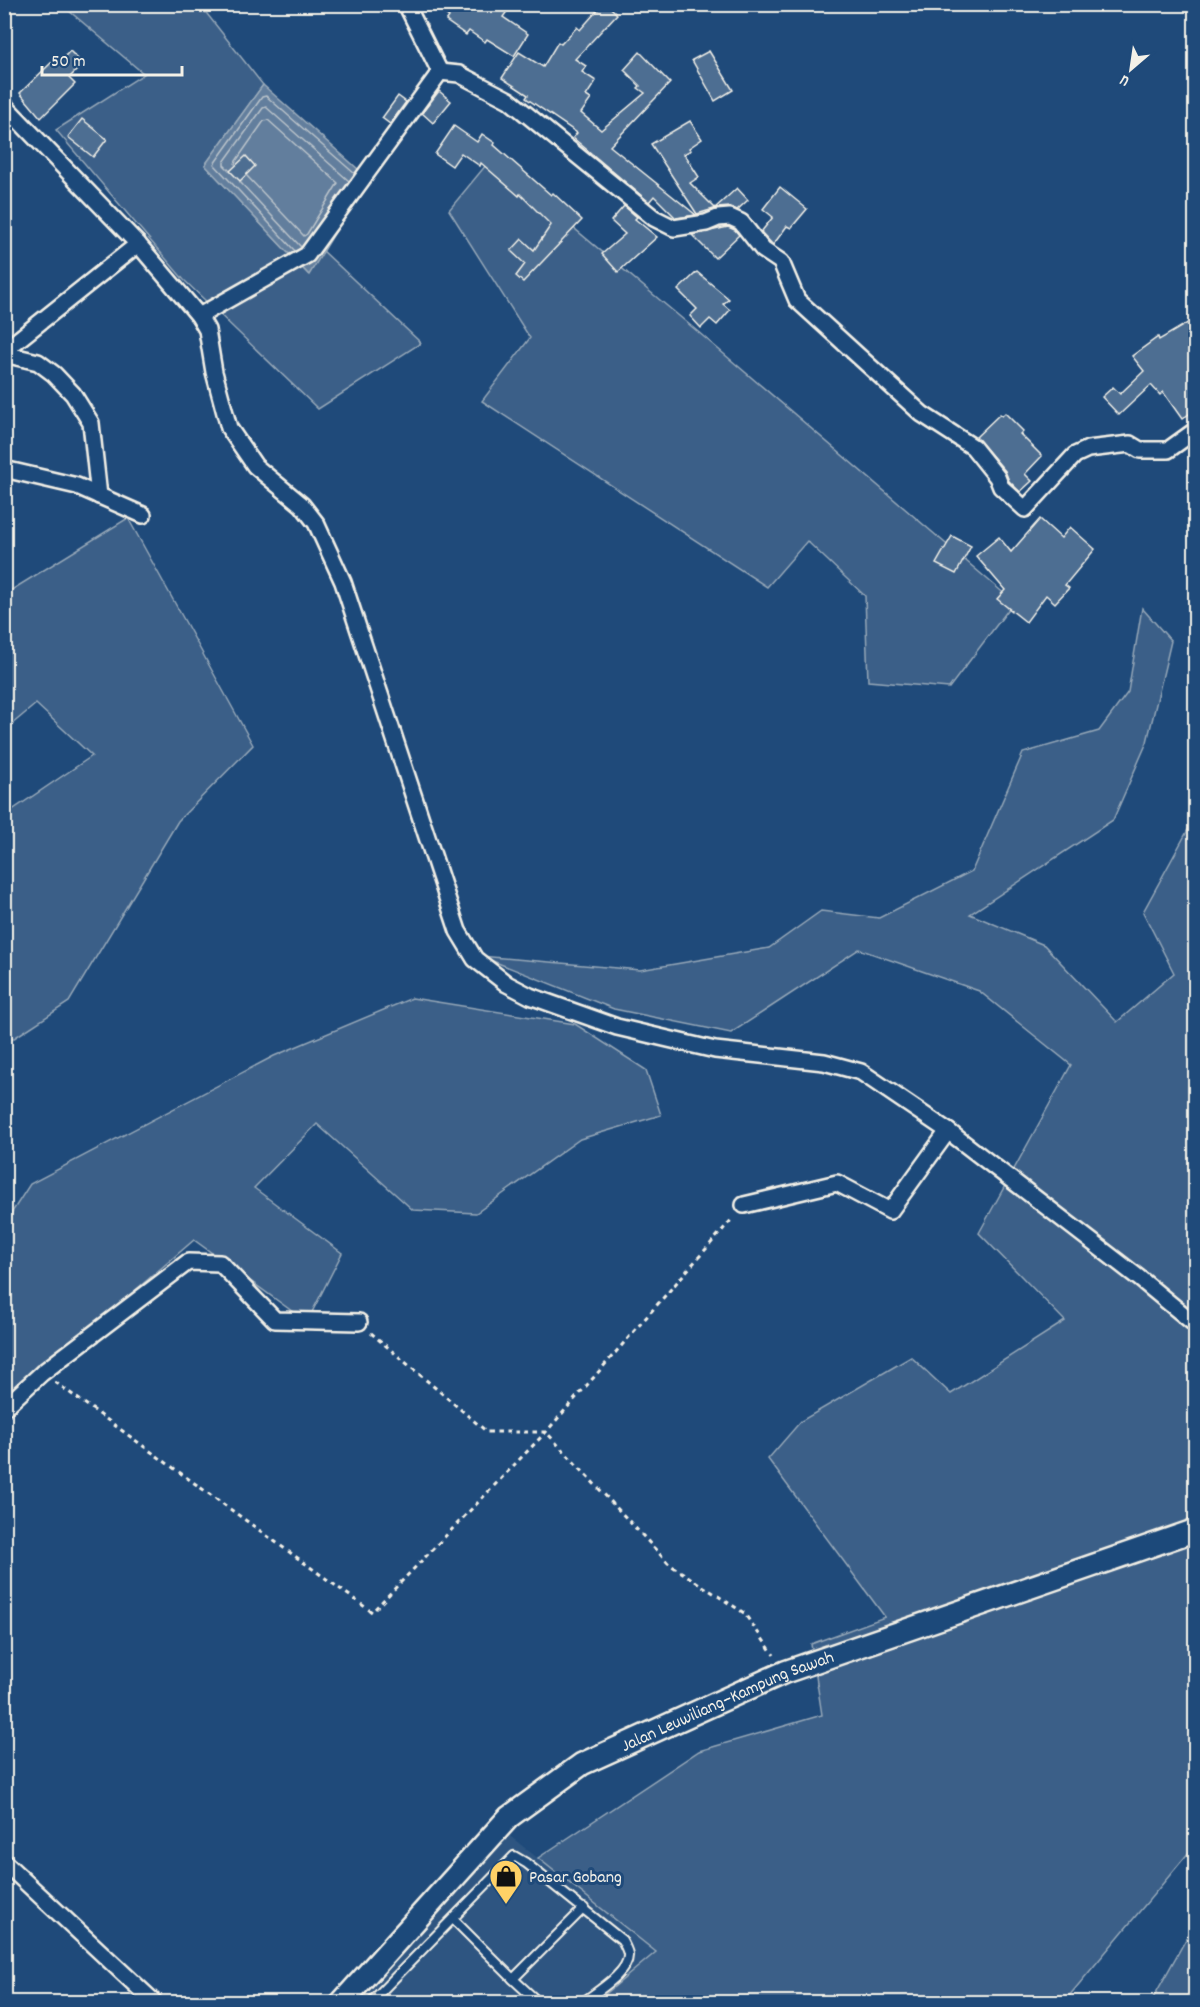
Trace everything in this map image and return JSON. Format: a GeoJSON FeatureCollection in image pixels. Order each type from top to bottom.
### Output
{"type":"FeatureCollection","features":[{"type":"Feature","properties":{"kind":"main road","name":"Jalan Leuwiliang–Kampung Sawah"},"geometry":{"type":"LineString","coordinates":[[342,2002],[509,1817],[582,1764],[785,1672],[1196,1530]]}},
{"type":"Feature","properties":{"kind":"street"},"geometry":{"type":"LineString","coordinates":[[406,4],[441,72]]}},
{"type":"Feature","properties":{"kind":"street"},"geometry":{"type":"LineString","coordinates":[[199,316],[307,255],[441,72]]}},
{"type":"Feature","properties":{"kind":"street"},"geometry":{"type":"LineString","coordinates":[[441,72],[459,74],[509,100],[654,218],[674,228],[706,223],[718,218],[730,217],[741,222],[763,250],[781,262],[797,300],[922,414],[973,447],[997,477],[1001,487],[1025,510],[1075,455],[1088,449],[1130,444],[1140,450],[1168,450],[1196,430]]}},
{"type":"Feature","properties":{"kind":"street"},"geometry":{"type":"LineString","coordinates":[[4,105],[138,244],[199,316],[207,330],[214,372],[229,428],[255,466],[302,506],[316,523],[343,582],[458,931],[475,959],[507,984],[530,996],[617,1027],[716,1050],[824,1062],[861,1072],[948,1131],[1139,1278],[1196,1325]]}},
{"type":"Feature","properties":{"kind":"street"},"geometry":{"type":"LineString","coordinates":[[4,352],[138,244]]}},
{"type":"Feature","properties":{"kind":"street"},"geometry":{"type":"LineString","coordinates":[[4,352],[38,362],[73,393],[91,423],[99,496]]}},
{"type":"Feature","properties":{"kind":"street"},"geometry":{"type":"LineString","coordinates":[[4,469],[77,486],[143,515]]}},
{"type":"Feature","properties":{"kind":"street"},"geometry":{"type":"LineString","coordinates":[[744,1205],[837,1183],[890,1211],[948,1131]]}},
{"type":"Feature","properties":{"kind":"street"},"geometry":{"type":"LineString","coordinates":[[4,1408],[42,1373],[188,1262],[220,1263],[275,1320],[359,1322]]}},
{"type":"Feature","properties":{"kind":"street"},"geometry":{"type":"LineString","coordinates":[[4,1862],[154,2002]]}},
{"type":"Feature","properties":{"kind":"lane"},"geometry":{"type":"LineString","coordinates":[[371,2002],[514,1856],[584,1908],[622,1940],[628,1953],[626,1964],[619,1974],[583,2002]]}},
{"type":"Feature","properties":{"kind":"lane"},"geometry":{"type":"LineString","coordinates":[[513,1979],[584,1908]]}},
{"type":"Feature","properties":{"kind":"lane"},"geometry":{"type":"LineString","coordinates":[[453,1919],[538,2002]]}},
{"type":"Feature","properties":{"kind":"path"},"geometry":{"type":"LineString","coordinates":[[42,1373],[372,1612],[546,1432],[744,1205]]}},
{"type":"Feature","properties":{"kind":"path"},"geometry":{"type":"LineString","coordinates":[[359,1322],[487,1432],[546,1432],[669,1564],[744,1613],[785,1672]]}},
{"type":"Feature","properties":{"kind":"shaded area"},"geometry":{"type":"Polygon","coordinates":[[[62,5],[200,5],[263,85],[205,165],[308,274],[323,251],[421,343],[318,409],[184,280],[56,130],[144,74],[62,5]]]}},
{"type":"Feature","properties":{"kind":"shaded area"},"geometry":{"type":"Polygon","coordinates":[[[491,159],[697,331],[1014,602],[949,688],[868,681],[865,596],[807,541],[767,587],[482,401],[530,338],[449,210],[491,159]]]}},
{"type":"Feature","properties":{"kind":"shaded area"},"geometry":{"type":"Polygon","coordinates":[[[128,518],[253,745],[178,821],[69,1002],[5,1044],[5,815],[92,756],[36,704],[5,730],[5,594],[128,518]]]}},
{"type":"Feature","properties":{"kind":"shaded area"},"geometry":{"type":"Polygon","coordinates":[[[1142,608],[1171,641],[1147,742],[1113,820],[970,914],[1044,945],[1117,1022],[1174,973],[1143,912],[1195,817],[1195,1845],[1064,2002],[596,2002],[656,1952],[538,1858],[699,1751],[822,1715],[811,1644],[885,1617],[768,1459],[801,1421],[911,1357],[951,1394],[1065,1321],[979,1233],[1071,1065],[979,991],[859,949],[731,1033],[614,1009],[480,956],[640,970],[769,948],[821,911],[879,918],[972,871],[1023,753],[1099,731],[1128,692],[1142,608]]]}},
{"type":"Feature","properties":{"kind":"shaded area"},"geometry":{"type":"Polygon","coordinates":[[[412,998],[575,1024],[646,1070],[661,1115],[580,1139],[476,1213],[413,1210],[317,1124],[254,1188],[342,1253],[307,1322],[194,1240],[54,1360],[5,1411],[5,1223],[30,1184],[274,1056],[412,998]]]}},
{"type":"Feature","properties":{"kind":"shaded area","name":"Pasar Gobang"},"geometry":{"type":"Polygon","coordinates":[[[491,1821],[656,1952],[596,2002],[325,2002],[491,1821]]]}},
{"type":"Feature","properties":{"kind":"shaded area"},"geometry":{"type":"Polygon","coordinates":[[[1195,1923],[1195,2002],[1151,2002],[1195,1923]]]}},
{"type":"Feature","properties":{"kind":"water"},"geometry":{"type":"Polygon","coordinates":[[[263,85],[368,178],[309,275],[205,165],[263,85]]]}},
{"type":"Feature","properties":{"kind":"building"},"geometry":{"type":"Polygon","coordinates":[[[431,4],[499,4],[508,10],[503,17],[528,34],[514,56],[487,39],[485,42],[469,31],[466,35],[446,21],[449,17],[431,4]]]}},
{"type":"Feature","properties":{"kind":"building"},"geometry":{"type":"Polygon","coordinates":[[[603,4],[607,4],[617,14],[575,59],[586,66],[582,72],[596,81],[586,96],[591,99],[581,113],[601,130],[645,93],[624,70],[640,52],[670,83],[610,146],[696,215],[676,218],[654,196],[649,202],[573,138],[577,133],[526,98],[528,95],[502,78],[519,52],[543,67],[558,42],[561,44],[577,27],[580,30],[603,4]]]}},
{"type":"Feature","properties":{"kind":"building"},"geometry":{"type":"Polygon","coordinates":[[[70,51],[83,64],[69,78],[75,84],[41,118],[20,93],[52,62],[56,65],[70,51]]]}},
{"type":"Feature","properties":{"kind":"building"},"geometry":{"type":"Polygon","coordinates":[[[709,51],[733,90],[715,101],[692,60],[709,51]]]}},
{"type":"Feature","properties":{"kind":"building"},"geometry":{"type":"Polygon","coordinates":[[[439,91],[451,101],[433,123],[422,113],[439,91]]]}},
{"type":"Feature","properties":{"kind":"building"},"geometry":{"type":"Polygon","coordinates":[[[398,96],[406,102],[390,124],[382,118],[398,96]]]}},
{"type":"Feature","properties":{"kind":"building"},"geometry":{"type":"Polygon","coordinates":[[[82,119],[107,139],[93,157],[68,137],[82,119]]]}},
{"type":"Feature","properties":{"kind":"building"},"geometry":{"type":"Polygon","coordinates":[[[690,121],[702,139],[684,154],[699,177],[690,183],[715,208],[737,188],[748,200],[737,210],[730,207],[717,208],[697,214],[651,144],[690,121]]]}},
{"type":"Feature","properties":{"kind":"building"},"geometry":{"type":"Polygon","coordinates":[[[454,126],[477,142],[482,134],[495,143],[494,145],[582,220],[523,282],[516,276],[525,264],[511,251],[522,239],[534,250],[551,225],[520,194],[519,196],[481,163],[480,166],[461,153],[452,166],[435,154],[454,126]]]}},
{"type":"Feature","properties":{"kind":"building"},"geometry":{"type":"Polygon","coordinates":[[[246,156],[255,166],[240,181],[230,171],[246,156]]]}},
{"type":"Feature","properties":{"kind":"building"},"geometry":{"type":"Polygon","coordinates":[[[780,187],[807,209],[791,228],[787,226],[773,245],[761,232],[773,217],[763,209],[780,187]]]}},
{"type":"Feature","properties":{"kind":"building"},"geometry":{"type":"Polygon","coordinates":[[[624,206],[637,217],[635,219],[657,237],[618,272],[602,254],[625,234],[611,221],[624,206]]]}},
{"type":"Feature","properties":{"kind":"building"},"geometry":{"type":"Polygon","coordinates":[[[728,227],[739,235],[715,258],[692,235],[728,227]]]}},
{"type":"Feature","properties":{"kind":"building"},"geometry":{"type":"Polygon","coordinates":[[[697,272],[729,299],[723,304],[730,310],[717,325],[710,319],[701,328],[690,316],[697,309],[678,290],[697,272]]]}},
{"type":"Feature","properties":{"kind":"building"},"geometry":{"type":"Polygon","coordinates":[[[1196,318],[1196,409],[1182,419],[1163,392],[1160,395],[1151,385],[1119,415],[1102,397],[1113,387],[1120,394],[1144,371],[1132,356],[1158,337],[1159,340],[1196,318]]]}},
{"type":"Feature","properties":{"kind":"building"},"geometry":{"type":"Polygon","coordinates":[[[1005,413],[1023,431],[1020,434],[1042,456],[1025,474],[1032,481],[1020,492],[976,437],[1000,414],[1002,416],[1005,413]]]}},
{"type":"Feature","properties":{"kind":"building"},"geometry":{"type":"Polygon","coordinates":[[[1040,519],[1061,538],[1070,527],[1095,549],[1065,585],[1069,588],[1055,603],[1046,595],[1026,622],[997,599],[1005,590],[976,556],[999,537],[1011,552],[1040,519]]]}},
{"type":"Feature","properties":{"kind":"building"},"geometry":{"type":"Polygon","coordinates":[[[952,536],[971,546],[956,574],[936,564],[952,536]]]}},
{"type":"Feature","properties":{"kind":"place","name":"Pasar Gobang"},"geometry":{"type":"Point","coordinates":[506,1905]}}]}
